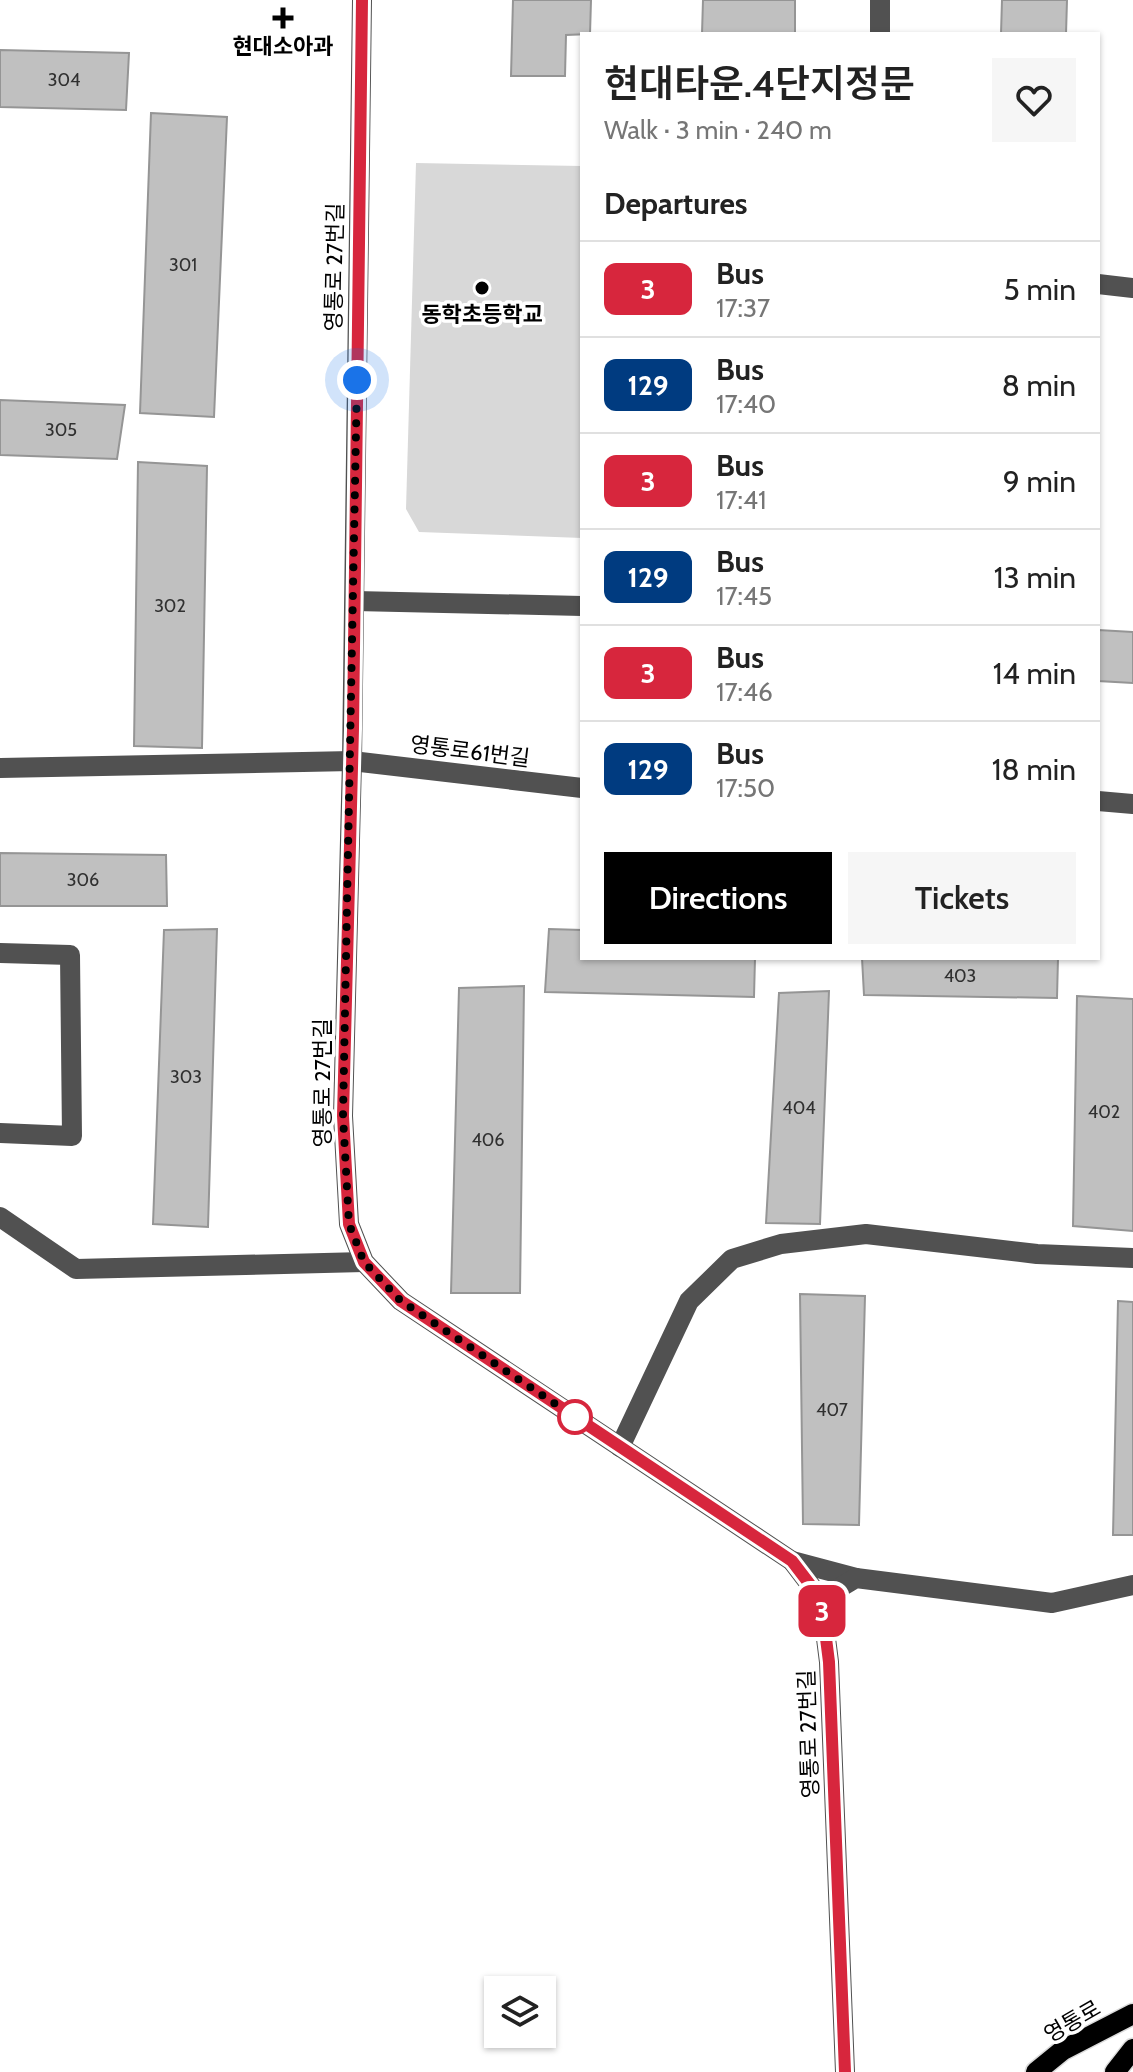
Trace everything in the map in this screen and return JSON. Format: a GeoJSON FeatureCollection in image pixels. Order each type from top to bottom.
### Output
{"type":"FeatureCollection","features":[{"type":"Feature","properties":{"kind":"main road","name":"영통로"},"geometry":{"type":"LineString","coordinates":[[1036,2072],[1063,2050],[1133,2014]]}},
{"type":"Feature","properties":{"kind":"main road"},"geometry":{"type":"LineString","coordinates":[[1115,2072],[1133,2049]]}},
{"type":"Feature","properties":{"kind":"street","name":"영통로 27번길"},"geometry":{"type":"LineString","coordinates":[[362,0],[355,601],[343,1116],[349,1224],[364,1262],[401,1301],[792,1561],[821,1599],[829,1662],[845,2072]]}},
{"type":"Feature","properties":{"kind":"street"},"geometry":{"type":"LineString","coordinates":[[880,0],[880,32]]}},
{"type":"Feature","properties":{"kind":"street"},"geometry":{"type":"LineString","coordinates":[[1100,284],[1133,288]]}},
{"type":"Feature","properties":{"kind":"street"},"geometry":{"type":"LineString","coordinates":[[355,601],[580,606]]}},
{"type":"Feature","properties":{"kind":"street","name":"영통로61번길"},"geometry":{"type":"LineString","coordinates":[[0,768],[352,761],[580,788]]}},
{"type":"Feature","properties":{"kind":"street"},"geometry":{"type":"LineString","coordinates":[[1100,801],[1133,804]]}},
{"type":"Feature","properties":{"kind":"street"},"geometry":{"type":"LineString","coordinates":[[0,953],[70,955],[72,1136],[0,1133]]}},
{"type":"Feature","properties":{"kind":"street"},"geometry":{"type":"LineString","coordinates":[[0,1217],[76,1269],[364,1262]]}},
{"type":"Feature","properties":{"kind":"street"},"geometry":{"type":"LineString","coordinates":[[620,1447],[689,1301],[732,1259],[781,1244],[866,1234],[1037,1254],[1133,1258]]}},
{"type":"Feature","properties":{"kind":"street"},"geometry":{"type":"LineString","coordinates":[[792,1561],[856,1578],[1052,1603],[1133,1585]]}},
{"type":"Feature","properties":{"kind":"street"},"geometry":{"type":"LineString","coordinates":[[821,1599],[856,1578]]}},
{"type":"Feature","properties":{"kind":"shaded area"},"geometry":{"type":"Polygon","coordinates":[[[416,163],[580,166],[580,538],[419,532],[406,509],[416,163]]]}},
{"type":"Feature","properties":{"kind":"building"},"geometry":{"type":"Polygon","coordinates":[[[513,0],[591,0],[590,32],[566,35],[565,76],[511,76],[513,0]]]}},
{"type":"Feature","properties":{"kind":"building"},"geometry":{"type":"Polygon","coordinates":[[[703,0],[795,0],[795,32],[702,32],[703,0]]]}},
{"type":"Feature","properties":{"kind":"building"},"geometry":{"type":"Polygon","coordinates":[[[1002,0],[1067,0],[1066,32],[1001,32],[1002,0]]]}},
{"type":"Feature","properties":{"kind":"building"},"geometry":{"type":"Polygon","coordinates":[[[0,50],[129,53],[126,110],[0,107],[0,50]]]}},
{"type":"Feature","properties":{"kind":"building"},"geometry":{"type":"Polygon","coordinates":[[[151,113],[227,117],[214,417],[140,413],[151,113]]]}},
{"type":"Feature","properties":{"kind":"building"},"geometry":{"type":"Polygon","coordinates":[[[0,400],[125,405],[117,459],[0,455],[0,400]]]}},
{"type":"Feature","properties":{"kind":"building"},"geometry":{"type":"Polygon","coordinates":[[[138,462],[207,466],[202,748],[134,746],[138,462]]]}},
{"type":"Feature","properties":{"kind":"building"},"geometry":{"type":"Polygon","coordinates":[[[1100,630],[1133,632],[1133,683],[1100,681],[1100,630]]]}},
{"type":"Feature","properties":{"kind":"building"},"geometry":{"type":"Polygon","coordinates":[[[0,853],[166,855],[167,906],[0,906],[0,853]]]}},
{"type":"Feature","properties":{"kind":"building"},"geometry":{"type":"Polygon","coordinates":[[[217,929],[208,1227],[153,1224],[164,930],[217,929]]]}},
{"type":"Feature","properties":{"kind":"building"},"geometry":{"type":"Polygon","coordinates":[[[549,929],[580,930],[580,960],[755,960],[754,997],[545,992],[549,929]]]}},
{"type":"Feature","properties":{"kind":"building"},"geometry":{"type":"Polygon","coordinates":[[[862,960],[1058,960],[1057,998],[864,995],[862,960]]]}},
{"type":"Feature","properties":{"kind":"building"},"geometry":{"type":"Polygon","coordinates":[[[524,986],[520,1293],[451,1293],[459,988],[524,986]]]}},
{"type":"Feature","properties":{"kind":"building"},"geometry":{"type":"Polygon","coordinates":[[[829,991],[820,1224],[766,1223],[779,993],[829,991]]]}},
{"type":"Feature","properties":{"kind":"building"},"geometry":{"type":"Polygon","coordinates":[[[1077,996],[1133,999],[1133,1231],[1073,1226],[1077,996]]]}},
{"type":"Feature","properties":{"kind":"building"},"geometry":{"type":"Polygon","coordinates":[[[800,1294],[865,1296],[859,1525],[803,1524],[800,1294]]]}},
{"type":"Feature","properties":{"kind":"building"},"geometry":{"type":"Polygon","coordinates":[[[1118,1301],[1133,1302],[1133,1535],[1113,1535],[1118,1301]]]}},
{"type":"Feature","properties":{"kind":"bus line","name":"3"},"geometry":{"type":"LineString","coordinates":[[362,0],[353,729],[343,1116],[349,1224],[364,1262],[401,1301],[792,1561],[821,1599],[829,1662],[845,2072]]}},
{"type":"Feature","properties":{"kind":"place","name":"현대소아과"},"geometry":{"type":"Point","coordinates":[283,18]}},
{"type":"Feature","properties":{"kind":"place","name":"동학초등학교"},"geometry":{"type":"Point","coordinates":[482,288]}},
{"type":"Feature","properties":{"kind":"route"},"geometry":{"type":"LineString","coordinates":[[357,380],[353,729],[343,1116],[349,1224],[364,1262],[401,1301],[575,1417]]}}]}
